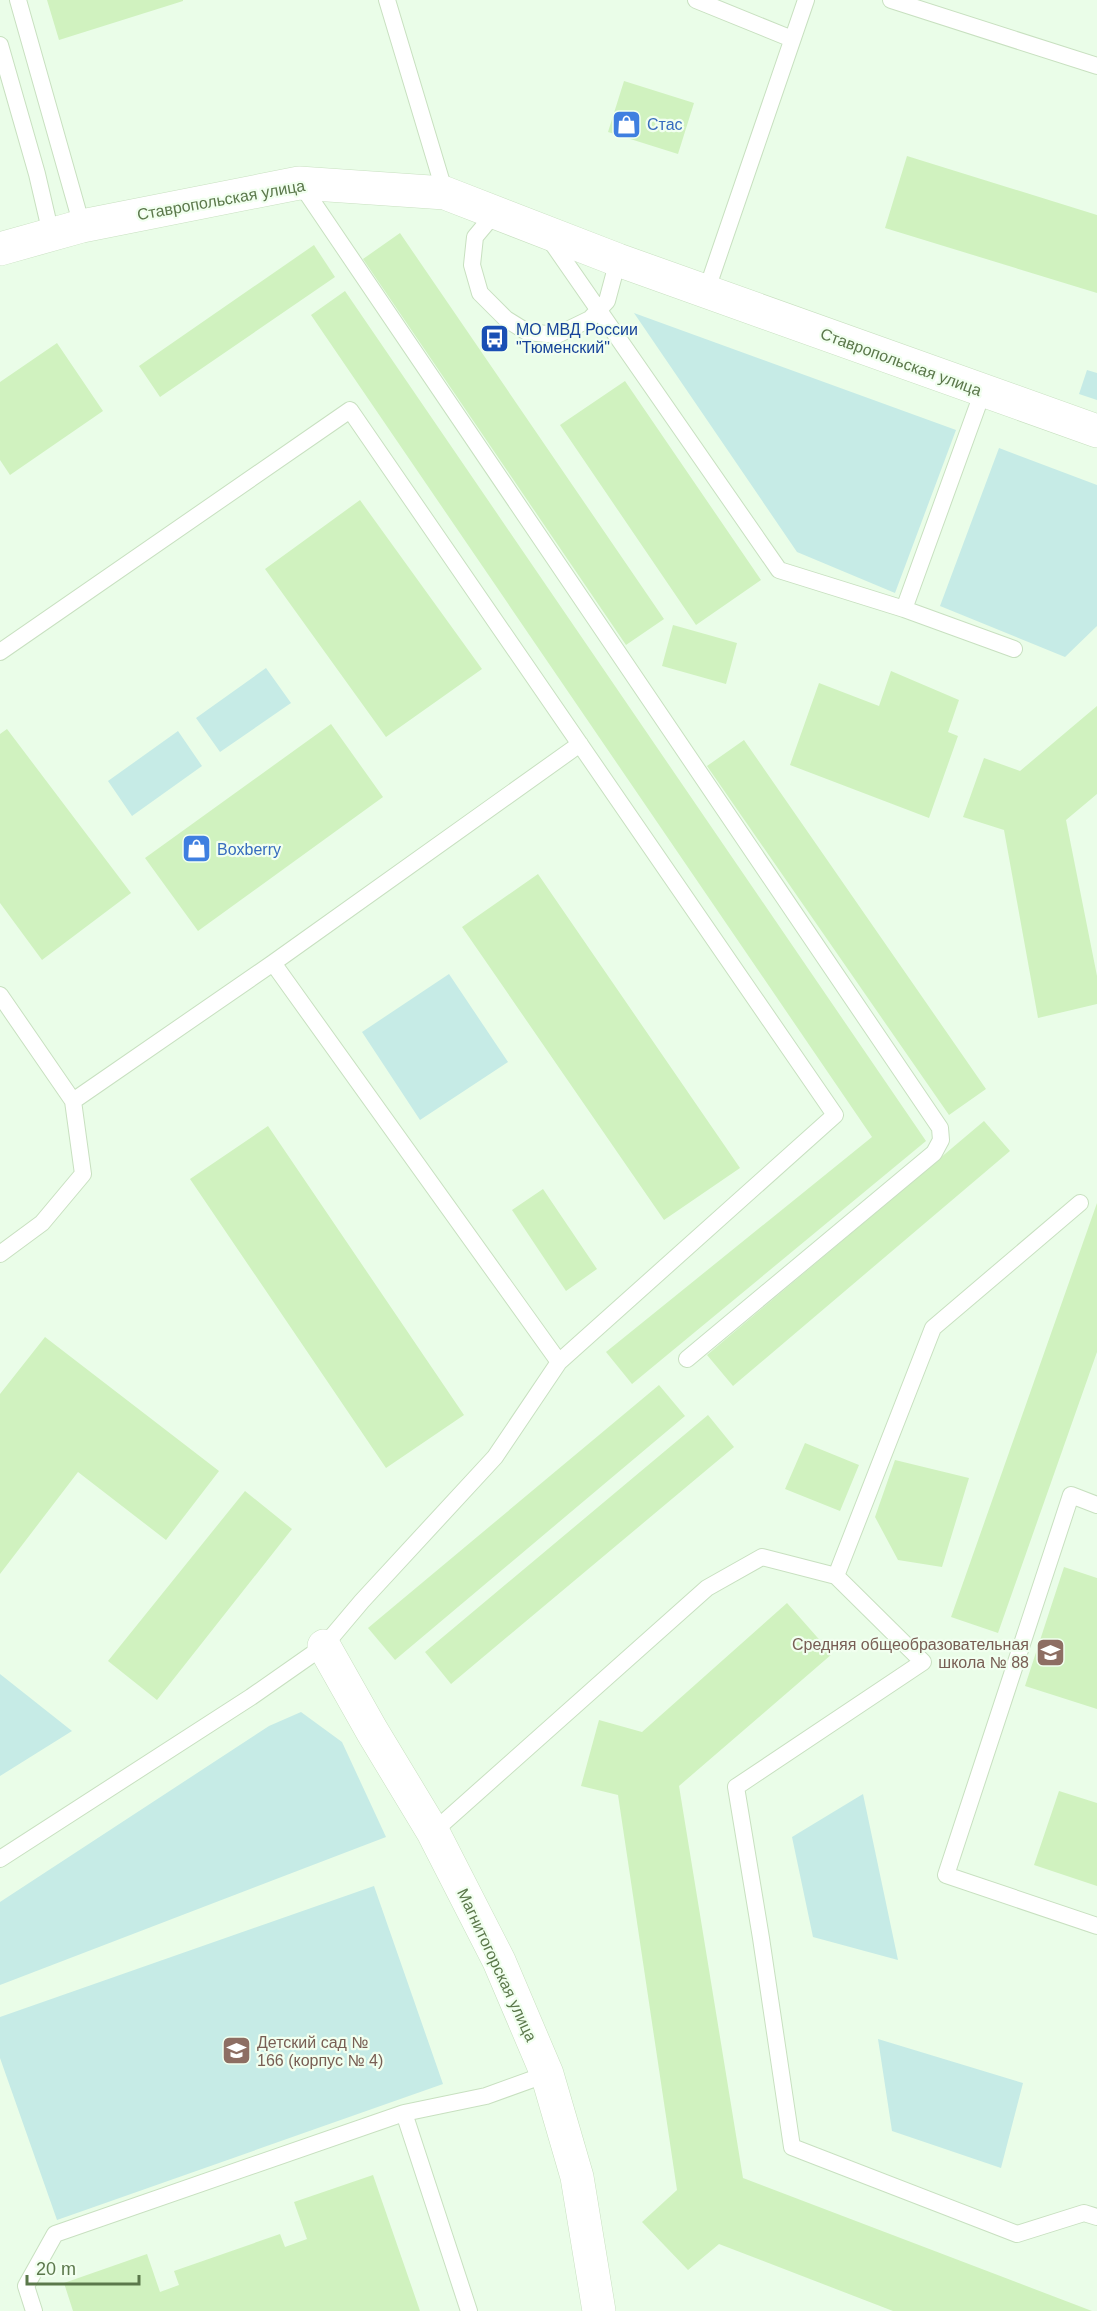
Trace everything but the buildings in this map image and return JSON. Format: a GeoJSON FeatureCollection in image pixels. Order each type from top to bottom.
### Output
{"type":"FeatureCollection","features":[{"type":"Feature","properties":{"kind":"street","name":"Ставропольская улица"},"geometry":{"type":"LineString","coordinates":[[0,249],[82,225],[299,183],[445,193],[618,260],[1097,431]]}},
{"type":"Feature","properties":{"kind":"street","name":"Магнитогорская улица"},"geometry":{"type":"LineString","coordinates":[[324,1646],[433,1832],[499,1961],[547,2074],[577,2177],[598,2311]]}},
{"type":"Feature","properties":{"kind":"lane"},"geometry":{"type":"LineString","coordinates":[[18,0],[82,225]]}},
{"type":"Feature","properties":{"kind":"lane"},"geometry":{"type":"LineString","coordinates":[[387,0],[445,193]]}},
{"type":"Feature","properties":{"kind":"lane"},"geometry":{"type":"LineString","coordinates":[[696,0],[792,39]]}},
{"type":"Feature","properties":{"kind":"lane"},"geometry":{"type":"LineString","coordinates":[[706,292],[806,0]]}},
{"type":"Feature","properties":{"kind":"lane"},"geometry":{"type":"LineString","coordinates":[[891,0],[1097,66]]}},
{"type":"Feature","properties":{"kind":"lane"},"geometry":{"type":"LineString","coordinates":[[0,45],[37,174],[51,234]]}},
{"type":"Feature","properties":{"kind":"lane"},"geometry":{"type":"LineString","coordinates":[[299,183],[940,1128],[941,1140],[934,1153],[687,1359]]}},
{"type":"Feature","properties":{"kind":"lane"},"geometry":{"type":"LineString","coordinates":[[495,213],[475,237],[472,265],[480,293],[506,319],[527,332],[557,335],[590,319],[607,301],[618,260]]}},
{"type":"Feature","properties":{"kind":"lane"},"geometry":{"type":"LineString","coordinates":[[545,233],[779,570],[904,609],[1014,649]]}},
{"type":"Feature","properties":{"kind":"lane"},"geometry":{"type":"LineString","coordinates":[[904,609],[983,391]]}},
{"type":"Feature","properties":{"kind":"lane"},"geometry":{"type":"LineString","coordinates":[[0,652],[350,410],[836,1115],[559,1362],[495,1457],[362,1601],[324,1646],[250,1697],[0,1859]]}},
{"type":"Feature","properties":{"kind":"lane"},"geometry":{"type":"LineString","coordinates":[[73,1101],[273,963],[580,744]]}},
{"type":"Feature","properties":{"kind":"lane"},"geometry":{"type":"LineString","coordinates":[[273,963],[559,1362]]}},
{"type":"Feature","properties":{"kind":"lane"},"geometry":{"type":"LineString","coordinates":[[0,995],[73,1101],[83,1174],[42,1223],[0,1254]]}},
{"type":"Feature","properties":{"kind":"lane"},"geometry":{"type":"LineString","coordinates":[[836,1576],[933,1328],[1080,1203]]}},
{"type":"Feature","properties":{"kind":"lane"},"geometry":{"type":"LineString","coordinates":[[1097,1505],[1071,1495],[946,1875],[1097,1926]]}},
{"type":"Feature","properties":{"kind":"lane"},"geometry":{"type":"LineString","coordinates":[[433,1832],[708,1588],[762,1557],[836,1576],[923,1662],[736,1787],[792,2147],[1017,2234],[1084,2213],[1097,2217]]}},
{"type":"Feature","properties":{"kind":"lane"},"geometry":{"type":"LineString","coordinates":[[34,2311],[26,2286],[55,2234],[404,2113],[486,2096],[547,2074]]}},
{"type":"Feature","properties":{"kind":"lane"},"geometry":{"type":"LineString","coordinates":[[404,2113],[469,2311]]}},
{"type":"Feature","properties":{"kind":"shaded area"},"geometry":{"type":"Polygon","coordinates":[[[634,313],[956,430],[895,593],[797,552],[634,313]]]}},
{"type":"Feature","properties":{"kind":"shaded area"},"geometry":{"type":"Polygon","coordinates":[[[1087,370],[1097,373],[1097,400],[1079,394],[1087,370]]]}},
{"type":"Feature","properties":{"kind":"shaded area"},"geometry":{"type":"Polygon","coordinates":[[[999,448],[1097,485],[1097,626],[1065,657],[940,606],[999,448]]]}},
{"type":"Feature","properties":{"kind":"shaded area"},"geometry":{"type":"Polygon","coordinates":[[[266,668],[291,703],[220,752],[196,718],[266,668]]]}},
{"type":"Feature","properties":{"kind":"shaded area"},"geometry":{"type":"Polygon","coordinates":[[[178,731],[202,766],[132,816],[108,781],[178,731]]]}},
{"type":"Feature","properties":{"kind":"shaded area"},"geometry":{"type":"Polygon","coordinates":[[[449,974],[508,1062],[420,1120],[362,1032],[449,974]]]}},
{"type":"Feature","properties":{"kind":"shaded area"},"geometry":{"type":"Polygon","coordinates":[[[0,1674],[72,1731],[0,1776],[0,1674]]]}},
{"type":"Feature","properties":{"kind":"shaded area"},"geometry":{"type":"Polygon","coordinates":[[[301,1712],[342,1742],[386,1837],[0,1985],[0,1902],[269,1726],[301,1712]]]}},
{"type":"Feature","properties":{"kind":"shaded area"},"geometry":{"type":"Polygon","coordinates":[[[863,1794],[898,1960],[813,1937],[792,1837],[863,1794]]]}},
{"type":"Feature","properties":{"kind":"shaded area"},"geometry":{"type":"Polygon","coordinates":[[[374,1886],[443,2084],[57,2220],[0,2058],[0,2017],[374,1886]]]}},
{"type":"Feature","properties":{"kind":"shaded area"},"geometry":{"type":"Polygon","coordinates":[[[878,2039],[1023,2083],[1001,2168],[892,2131],[878,2039]]]}},
{"type":"Feature","properties":{"kind":"place","name":"Стас"},"geometry":{"type":"Point","coordinates":[626,124]}},
{"type":"Feature","properties":{"kind":"place","name":"МО МВД России \"Тюменский\""},"geometry":{"type":"Point","coordinates":[495,338]}},
{"type":"Feature","properties":{"kind":"place","name":"Boxberry"},"geometry":{"type":"Point","coordinates":[196,849]}},
{"type":"Feature","properties":{"kind":"place","name":"Средняя общеобразовательная школа № 88"},"geometry":{"type":"Point","coordinates":[1050,1653]}},
{"type":"Feature","properties":{"kind":"place","name":"Детский сад № 166 (корпус № 4)"},"geometry":{"type":"Point","coordinates":[236,2051]}}]}
